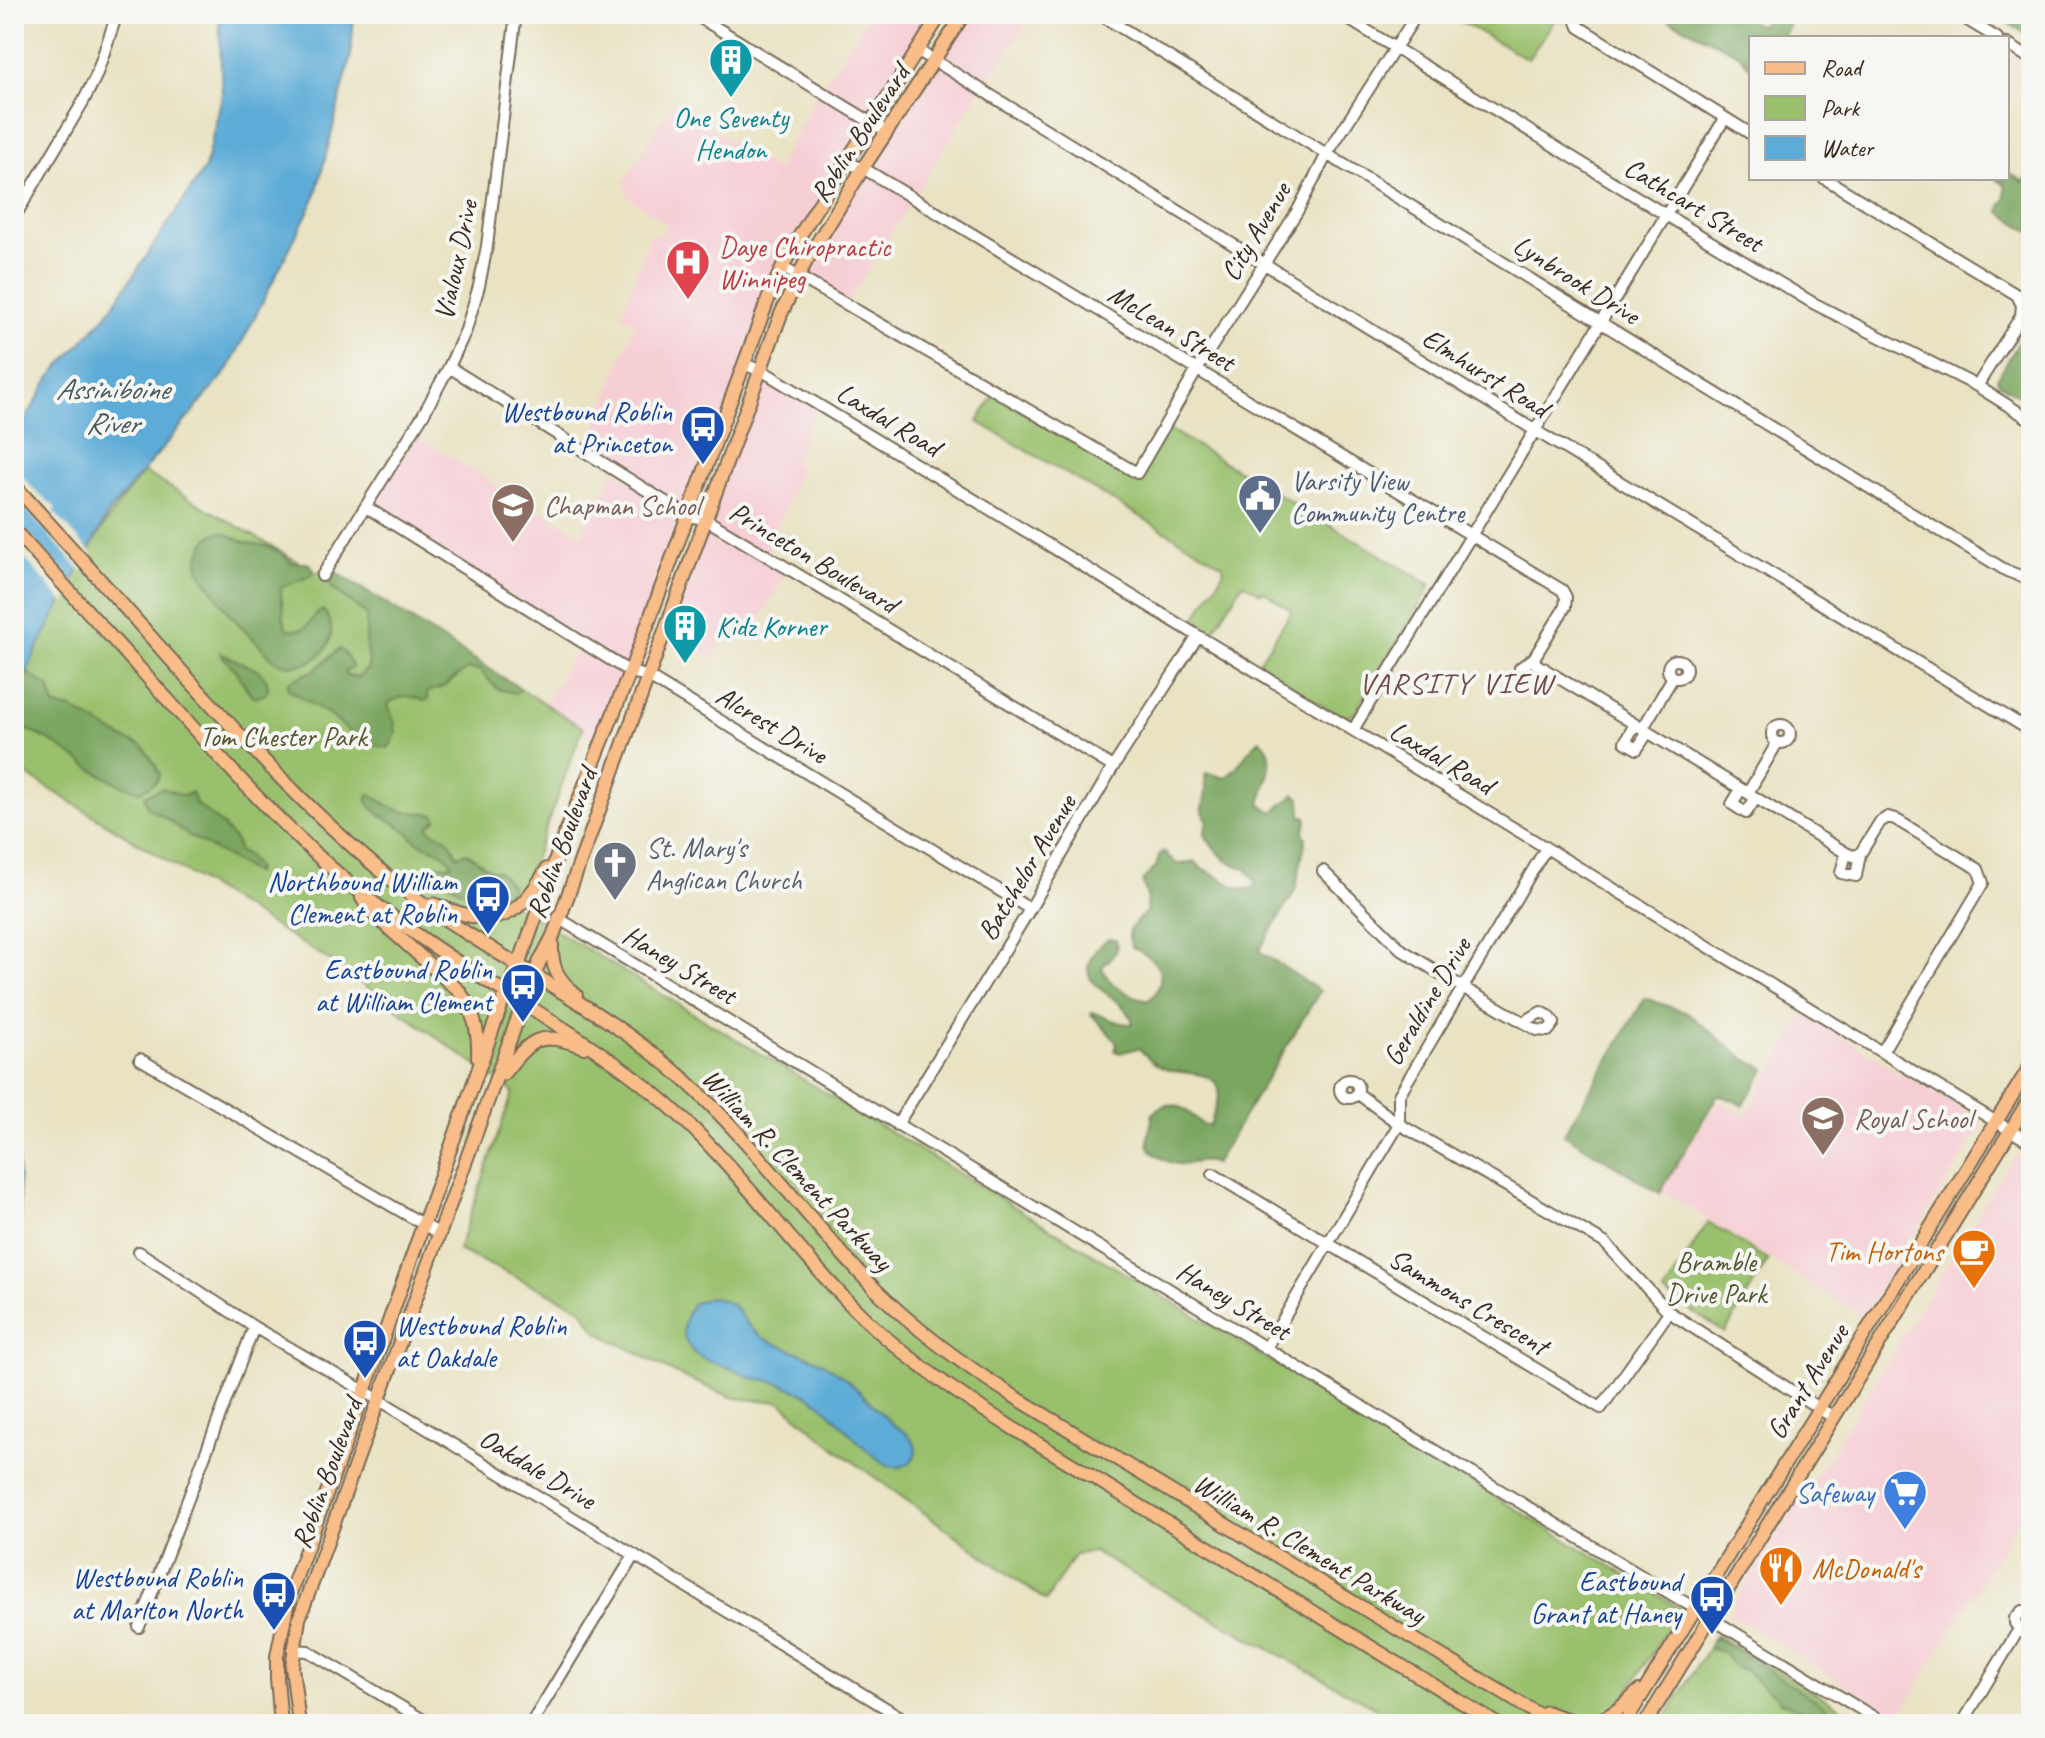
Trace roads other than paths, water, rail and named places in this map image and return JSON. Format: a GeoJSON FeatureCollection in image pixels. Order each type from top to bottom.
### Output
{"type":"FeatureCollection","features":[{"type":"Feature","properties":{"kind":"main road","name":"Roblin Boulevard"},"geometry":{"type":"LineString","coordinates":[[281,1724],[277,1667],[289,1596],[424,1225],[477,1069],[630,672],[770,294],[814,212],[941,14]]}},
{"type":"Feature","properties":{"kind":"main road","name":"Roblin Boulevard"},"geometry":{"type":"LineString","coordinates":[[299,1724],[292,1667],[299,1619],[523,1004],[553,936],[786,302],[863,168],[964,14]]}},
{"type":"Feature","properties":{"kind":"main road","name":"William R. Clement Parkway"},"geometry":{"type":"LineString","coordinates":[[14,485],[275,773],[341,836],[415,898],[593,1011],[640,1044],[695,1090],[740,1135],[872,1286],[907,1319],[955,1357],[1015,1397],[1554,1724]]}},
{"type":"Feature","properties":{"kind":"main road","name":"William R. Clement Parkway"},"geometry":{"type":"LineString","coordinates":[[14,530],[252,793],[303,842],[405,927],[588,1043],[649,1088],[689,1123],[725,1161],[849,1304],[887,1340],[932,1376],[998,1419],[1497,1724]]}},
{"type":"Feature","properties":{"kind":"main road"},"geometry":{"type":"LineString","coordinates":[[415,898],[478,919],[502,916],[532,894],[562,842]]}},
{"type":"Feature","properties":{"kind":"main road"},"geometry":{"type":"LineString","coordinates":[[356,889],[371,912],[442,974],[466,1001],[476,1023],[477,1069]]}},
{"type":"Feature","properties":{"kind":"main road"},"geometry":{"type":"LineString","coordinates":[[553,936],[553,966],[560,980],[593,1011]]}},
{"type":"Feature","properties":{"kind":"main road"},"geometry":{"type":"LineString","coordinates":[[496,1083],[523,1049],[544,1038],[559,1038],[605,1055]]}},
{"type":"Feature","properties":{"kind":"main road","name":"Grant Avenue"},"geometry":{"type":"LineString","coordinates":[[1624,1724],[2031,1065]]}},
{"type":"Feature","properties":{"kind":"main road","name":"Grant Avenue"},"geometry":{"type":"LineString","coordinates":[[1645,1724],[2031,1097]]}},
{"type":"Feature","properties":{"kind":"main road"},"geometry":{"type":"LineString","coordinates":[[1519,1701],[1563,1719],[1589,1723],[1609,1717],[1650,1681]]}},
{"type":"Feature","properties":{"kind":"street"},"geometry":{"type":"LineString","coordinates":[[14,218],[83,102],[96,76],[117,14]]}},
{"type":"Feature","properties":{"kind":"street","name":"Vialoux Drive"},"geometry":{"type":"LineString","coordinates":[[322,576],[423,415],[466,330],[487,246],[516,14]]}},
{"type":"Feature","properties":{"kind":"street"},"geometry":{"type":"LineString","coordinates":[[694,14],[887,132]]}},
{"type":"Feature","properties":{"kind":"street","name":"Lynbrook Drive"},"geometry":{"type":"LineString","coordinates":[[1099,14],[2007,571],[2031,580]]}},
{"type":"Feature","properties":{"kind":"street","name":"Cathcart Street"},"geometry":{"type":"LineString","coordinates":[[1340,14],[1813,303],[1977,386],[2031,420]]}},
{"type":"Feature","properties":{"kind":"street","name":"City Avenue"},"geometry":{"type":"LineString","coordinates":[[799,276],[1137,473],[1197,370],[1298,210],[1327,154],[1417,14]]}},
{"type":"Feature","properties":{"kind":"street"},"geometry":{"type":"LineString","coordinates":[[1574,14],[1579,27],[1749,133]]}},
{"type":"Feature","properties":{"kind":"street"},"geometry":{"type":"LineString","coordinates":[[1957,14],[1994,36]]}},
{"type":"Feature","properties":{"kind":"street"},"geometry":{"type":"LineString","coordinates":[[2009,45],[2031,59]]}},
{"type":"Feature","properties":{"kind":"street","name":"Elmhurst Road"},"geometry":{"type":"LineString","coordinates":[[917,50],[2031,731]]}},
{"type":"Feature","properties":{"kind":"street"},"geometry":{"type":"LineString","coordinates":[[1353,730],[1725,118]]}},
{"type":"Feature","properties":{"kind":"street","name":"McLean Street"},"geometry":{"type":"LineString","coordinates":[[846,163],[863,168],[1562,590],[1566,597],[1565,607],[1534,658]]}},
{"type":"Feature","properties":{"kind":"street"},"geometry":{"type":"LineString","coordinates":[[1827,180],[2017,295],[2022,305],[2021,316],[1977,386]]}},
{"type":"Feature","properties":{"kind":"street"},"geometry":{"type":"LineString","coordinates":[[782,267],[799,276]]}},
{"type":"Feature","properties":{"kind":"street","name":"Laxdal Road"},"geometry":{"type":"LineString","coordinates":[[744,364],[760,370],[2031,1143]]}},
{"type":"Feature","properties":{"kind":"street","name":"Princeton Boulevard"},"geometry":{"type":"LineString","coordinates":[[449,367],[688,516],[705,519],[1113,767]]}},
{"type":"Feature","properties":{"kind":"street","name":"Alcrest Drive"},"geometry":{"type":"LineString","coordinates":[[366,507],[630,672],[647,676],[1030,909]]}},
{"type":"Feature","properties":{"kind":"street","name":"Batchelor Avenue"},"geometry":{"type":"LineString","coordinates":[[897,1125],[1113,767],[1198,636]]}},
{"type":"Feature","properties":{"kind":"street"},"geometry":{"type":"LineString","coordinates":[[1544,668],[1533,680],[1523,681],[1520,676],[1520,668],[1534,658],[1536,664],[1544,668],[1846,853],[1853,856],[1860,854]]}},
{"type":"Feature","properties":{"kind":"street"},"geometry":{"type":"LineString","coordinates":[[1642,728],[1673,677]]}},
{"type":"Feature","properties":{"kind":"street"},"geometry":{"type":"LineString","coordinates":[[1748,793],[1777,743]]}},
{"type":"Feature","properties":{"kind":"street"},"geometry":{"type":"LineString","coordinates":[[1846,853],[1841,873],[1856,876],[1860,854],[1880,822],[1888,817],[1978,869],[1983,883],[1882,1052]]}},
{"type":"Feature","properties":{"kind":"street","name":"Geraldine Drive"},"geometry":{"type":"LineString","coordinates":[[1266,1348],[1399,1124],[1399,1095],[1546,848]]}},
{"type":"Feature","properties":{"kind":"street"},"geometry":{"type":"LineString","coordinates":[[1323,871],[1402,950],[1524,1022]]}},
{"type":"Feature","properties":{"kind":"street","name":"Haney Street"},"geometry":{"type":"LineString","coordinates":[[558,918],[1885,1724]]}},
{"type":"Feature","properties":{"kind":"street"},"geometry":{"type":"LineString","coordinates":[[140,1059],[440,1234]]}},
{"type":"Feature","properties":{"kind":"street"},"geometry":{"type":"LineString","coordinates":[[1357,1093],[1399,1124],[1605,1243],[1669,1312],[1834,1418]]}},
{"type":"Feature","properties":{"kind":"street","name":"Sammons Crescent"},"geometry":{"type":"LineString","coordinates":[[1213,1174],[1601,1408],[1669,1312]]}},
{"type":"Feature","properties":{"kind":"street","name":"Oakdale Drive"},"geometry":{"type":"LineString","coordinates":[[139,1252],[254,1327],[378,1399],[912,1724]]}},
{"type":"Feature","properties":{"kind":"street"},"geometry":{"type":"LineString","coordinates":[[139,1627],[254,1327]]}},
{"type":"Feature","properties":{"kind":"street"},"geometry":{"type":"LineString","coordinates":[[531,1724],[634,1555]]}},
{"type":"Feature","properties":{"kind":"street"},"geometry":{"type":"LineString","coordinates":[[1962,1724],[2025,1628],[2015,1623],[2016,1615],[2025,1611],[2031,1613]]}},
{"type":"Feature","properties":{"kind":"street"},"geometry":{"type":"LineString","coordinates":[[293,1650],[308,1651],[430,1724]]}},
{"type":"Feature","properties":{"kind":"water","name":"Assiniboine River"},"geometry":{"type":"Polygon","coordinates":[[[219,14],[354,14],[351,56],[315,198],[228,370],[109,512],[36,651],[14,704],[14,439],[50,377],[109,312],[205,168],[222,96],[219,14]]]}},
{"type":"Feature","properties":{"kind":"water"},"geometry":{"type":"Polygon","coordinates":[[[14,1030],[20,1228],[14,1333],[14,1030]]]}},
{"type":"Feature","properties":{"kind":"water"},"geometry":{"type":"Polygon","coordinates":[[[709,1297],[734,1307],[752,1329],[766,1339],[814,1358],[840,1374],[911,1438],[916,1449],[913,1459],[900,1467],[892,1467],[871,1453],[810,1396],[782,1384],[749,1377],[694,1353],[684,1335],[684,1323],[692,1304],[709,1297]]]}},
{"type":"Feature","properties":{"kind":"place","name":"One Seventy Hendon"},"geometry":{"type":"Point","coordinates":[731,99]}},
{"type":"Feature","properties":{"kind":"place","name":"Daye Chiropractic Winnipeg"},"geometry":{"type":"Point","coordinates":[688,301]}},
{"type":"Feature","properties":{"kind":"place","name":"Westbound Roblin at Princeton"},"geometry":{"type":"Point","coordinates":[703,466]}},
{"type":"Feature","properties":{"kind":"place","name":"Varsity View Community Centre"},"geometry":{"type":"Point","coordinates":[1260,535]}},
{"type":"Feature","properties":{"kind":"place","name":"Chapman School"},"geometry":{"type":"Point","coordinates":[513,544]}},
{"type":"Feature","properties":{"kind":"place","name":"Kidz Korner"},"geometry":{"type":"Point","coordinates":[685,665]}},
{"type":"Feature","properties":{"kind":"place","name":"St. Mary's Anglican Church"},"geometry":{"type":"Point","coordinates":[615,902]}},
{"type":"Feature","properties":{"kind":"place","name":"Northbound William Clement at Roblin"},"geometry":{"type":"Point","coordinates":[488,936]}},
{"type":"Feature","properties":{"kind":"place","name":"Eastbound Roblin at William Clement"},"geometry":{"type":"Point","coordinates":[523,1024]}},
{"type":"Feature","properties":{"kind":"place","name":"Royal School"},"geometry":{"type":"Point","coordinates":[1823,1157]}},
{"type":"Feature","properties":{"kind":"place","name":"Tim Hortons"},"geometry":{"type":"Point","coordinates":[1974,1290]}},
{"type":"Feature","properties":{"kind":"place","name":"Westbound Roblin at Oakdale"},"geometry":{"type":"Point","coordinates":[365,1380]}},
{"type":"Feature","properties":{"kind":"place","name":"Safeway"},"geometry":{"type":"Point","coordinates":[1905,1531]}},
{"type":"Feature","properties":{"kind":"place","name":"McDonald's"},"geometry":{"type":"Point","coordinates":[1781,1607]}},
{"type":"Feature","properties":{"kind":"place","name":"Westbound Roblin at Marlton North"},"geometry":{"type":"Point","coordinates":[274,1632]}},
{"type":"Feature","properties":{"kind":"place","name":"Eastbound Grant at Haney"},"geometry":{"type":"Point","coordinates":[1712,1636]}},
{"type":"Feature","properties":{"kind":"district","name":"VARSITY VIEW"},"geometry":{"type":"Point","coordinates":[1456,683]}},
{"type":"Feature","properties":{"kind":"park label","name":"Tom Chester Park"},"geometry":{"type":"Point","coordinates":[283,736]}},
{"type":"Feature","properties":{"kind":"park label","name":"Bramble Drive Park"},"geometry":{"type":"Point","coordinates":[1716,1277]}}]}
